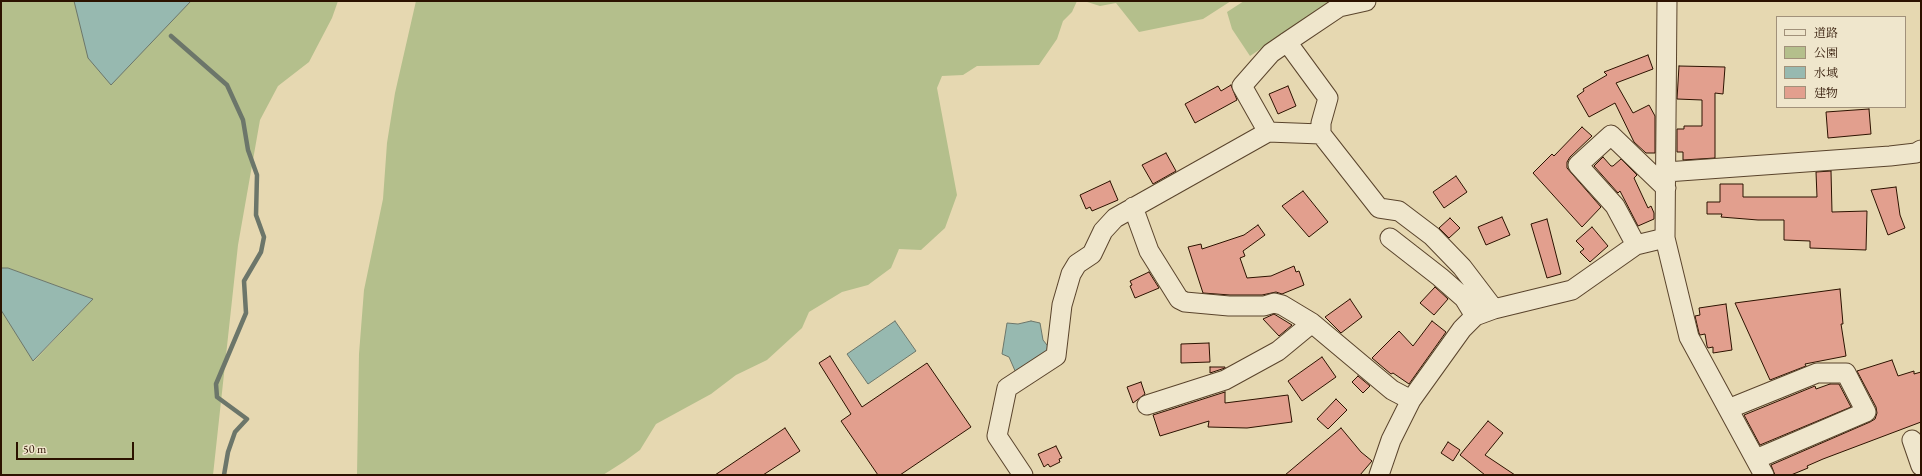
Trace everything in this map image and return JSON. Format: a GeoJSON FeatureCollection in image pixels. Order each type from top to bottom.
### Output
{"type":"FeatureCollection","features":[{"type":"Feature","properties":{"kind":"street"},"geometry":{"type":"LineString","coordinates":[[1268,132],[1242,86],[1271,53],[1339,7],[1366,1]]}},
{"type":"Feature","properties":{"kind":"street"},"geometry":{"type":"LineString","coordinates":[[1667,1],[1665,238],[1689,338],[1728,409],[1760,467],[1866,412],[1846,373],[1817,373],[1728,409]]}},
{"type":"Feature","properties":{"kind":"street"},"geometry":{"type":"LineString","coordinates":[[1288,42],[1328,98],[1321,123],[1321,134],[1379,208],[1399,212],[1432,236],[1462,267],[1494,309]]}},
{"type":"Feature","properties":{"kind":"street"},"geometry":{"type":"LineString","coordinates":[[1023,475],[997,436],[1007,388],[1056,356],[1062,305],[1071,274],[1077,264],[1092,254],[1103,231],[1115,218],[1133,207],[1268,132],[1321,134]]}},
{"type":"Feature","properties":{"kind":"street"},"geometry":{"type":"LineString","coordinates":[[1636,245],[1615,206],[1578,165],[1611,135],[1666,180],[1916,153],[1921,150]]}},
{"type":"Feature","properties":{"kind":"street"},"geometry":{"type":"LineString","coordinates":[[1133,207],[1149,251],[1179,299],[1184,302],[1228,306],[1264,306],[1274,303],[1291,310],[1312,323],[1392,390],[1411,400]]}},
{"type":"Feature","properties":{"kind":"street"},"geometry":{"type":"LineString","coordinates":[[1390,238],[1464,298],[1475,316]]}},
{"type":"Feature","properties":{"kind":"street"},"geometry":{"type":"LineString","coordinates":[[1379,475],[1391,440],[1411,400],[1462,329],[1475,316],[1494,309],[1572,290],[1636,245],[1665,238]]}},
{"type":"Feature","properties":{"kind":"street"},"geometry":{"type":"LineString","coordinates":[[1147,405],[1225,380],[1278,351],[1312,323]]}},
{"type":"Feature","properties":{"kind":"street"},"geometry":{"type":"LineString","coordinates":[[1912,440],[1921,466]]}},
{"type":"Feature","properties":{"kind":"green space"},"geometry":{"type":"Polygon","coordinates":[[[1,1],[338,1],[332,18],[309,62],[278,86],[260,120],[238,245],[213,475],[1,475],[1,310],[34,361],[93,299],[8,268],[1,268],[1,1]]]}},
{"type":"Feature","properties":{"kind":"green space"},"geometry":{"type":"Polygon","coordinates":[[[416,1],[1077,1],[1072,12],[1063,21],[1057,39],[1039,65],[977,66],[963,75],[942,76],[937,88],[957,195],[945,228],[921,250],[899,249],[891,268],[868,285],[842,292],[809,312],[802,328],[767,360],[736,375],[711,394],[656,424],[640,450],[625,461],[603,475],[357,475],[359,354],[364,290],[383,199],[387,143],[395,93],[416,1]]]}},
{"type":"Feature","properties":{"kind":"green space"},"geometry":{"type":"Polygon","coordinates":[[[1084,1],[1231,1],[1203,19],[1139,32],[1116,3],[1100,6],[1084,1]]]}},
{"type":"Feature","properties":{"kind":"green space"},"geometry":{"type":"Polygon","coordinates":[[[1244,1],[1338,1],[1322,8],[1250,56],[1232,29],[1227,12],[1244,1]]]}},
{"type":"Feature","properties":{"kind":"water"},"geometry":{"type":"Polygon","coordinates":[[[74,1],[191,1],[111,85],[88,58],[74,1]]]}},
{"type":"Feature","properties":{"kind":"water"},"geometry":{"type":"Polygon","coordinates":[[[1,268],[8,268],[93,299],[33,361],[1,310],[1,268]]]}},
{"type":"Feature","properties":{"kind":"water"},"geometry":{"type":"Polygon","coordinates":[[[895,321],[916,351],[868,384],[847,354],[895,321]]]}},
{"type":"Feature","properties":{"kind":"water"},"geometry":{"type":"Polygon","coordinates":[[[1031,321],[1040,323],[1043,340],[1051,350],[1016,373],[1009,357],[1002,354],[1007,323],[1018,324],[1031,321]]]}},
{"type":"Feature","properties":{"kind":"building"},"geometry":{"type":"Polygon","coordinates":[[[1648,55],[1653,69],[1616,83],[1633,113],[1649,105],[1655,116],[1655,153],[1646,153],[1634,142],[1615,103],[1589,117],[1577,96],[1584,91],[1583,89],[1607,75],[1604,72],[1648,55]]]}},
{"type":"Feature","properties":{"kind":"building"},"geometry":{"type":"Polygon","coordinates":[[[1679,66],[1725,67],[1723,94],[1715,93],[1715,158],[1683,160],[1683,152],[1677,152],[1677,129],[1684,129],[1684,126],[1702,126],[1702,100],[1677,99],[1679,66]]]}},
{"type":"Feature","properties":{"kind":"building"},"geometry":{"type":"Polygon","coordinates":[[[1231,85],[1237,100],[1195,123],[1185,104],[1218,86],[1221,91],[1231,85]]]}},
{"type":"Feature","properties":{"kind":"building"},"geometry":{"type":"Polygon","coordinates":[[[1288,86],[1296,106],[1278,114],[1269,94],[1288,86]]]}},
{"type":"Feature","properties":{"kind":"building"},"geometry":{"type":"Polygon","coordinates":[[[1869,109],[1871,134],[1828,138],[1826,112],[1869,109]]]}},
{"type":"Feature","properties":{"kind":"building"},"geometry":{"type":"Polygon","coordinates":[[[1582,127],[1592,136],[1570,157],[1567,162],[1567,168],[1601,207],[1582,227],[1533,173],[1552,154],[1554,156],[1582,127]]]}},
{"type":"Feature","properties":{"kind":"building"},"geometry":{"type":"Polygon","coordinates":[[[1166,153],[1176,171],[1153,184],[1142,165],[1166,153]]]}},
{"type":"Feature","properties":{"kind":"building"},"geometry":{"type":"Polygon","coordinates":[[[1603,157],[1611,166],[1621,159],[1637,175],[1634,178],[1648,208],[1651,206],[1654,213],[1654,219],[1638,226],[1620,191],[1618,193],[1594,166],[1603,157]]]}},
{"type":"Feature","properties":{"kind":"building"},"geometry":{"type":"Polygon","coordinates":[[[1831,171],[1832,212],[1867,211],[1866,250],[1810,248],[1810,241],[1784,240],[1784,220],[1758,220],[1721,217],[1722,214],[1707,214],[1707,202],[1720,202],[1720,184],[1743,184],[1743,197],[1817,197],[1816,172],[1831,171]]]}},
{"type":"Feature","properties":{"kind":"building"},"geometry":{"type":"Polygon","coordinates":[[[1456,176],[1467,192],[1444,208],[1433,192],[1456,176]]]}},
{"type":"Feature","properties":{"kind":"building"},"geometry":{"type":"Polygon","coordinates":[[[1110,181],[1118,200],[1092,211],[1090,207],[1086,209],[1080,195],[1110,181]]]}},
{"type":"Feature","properties":{"kind":"building"},"geometry":{"type":"Polygon","coordinates":[[[1896,187],[1900,215],[1905,228],[1888,235],[1871,190],[1896,187]]]}},
{"type":"Feature","properties":{"kind":"building"},"geometry":{"type":"Polygon","coordinates":[[[1303,191],[1328,222],[1309,237],[1282,206],[1303,191]]]}},
{"type":"Feature","properties":{"kind":"building"},"geometry":{"type":"Polygon","coordinates":[[[1502,217],[1510,235],[1486,245],[1478,227],[1502,217]]]}},
{"type":"Feature","properties":{"kind":"building"},"geometry":{"type":"Polygon","coordinates":[[[1450,218],[1460,228],[1449,238],[1439,228],[1450,218]]]}},
{"type":"Feature","properties":{"kind":"building"},"geometry":{"type":"Polygon","coordinates":[[[1547,219],[1561,274],[1547,278],[1531,224],[1547,219]]]}},
{"type":"Feature","properties":{"kind":"building"},"geometry":{"type":"Polygon","coordinates":[[[1258,225],[1265,235],[1243,251],[1245,256],[1240,258],[1247,278],[1271,276],[1294,266],[1296,272],[1299,271],[1304,285],[1282,294],[1276,292],[1262,295],[1203,293],[1188,247],[1201,244],[1202,249],[1244,235],[1258,225]]]}},
{"type":"Feature","properties":{"kind":"building"},"geometry":{"type":"Polygon","coordinates":[[[1592,227],[1608,246],[1590,262],[1580,252],[1584,249],[1576,241],[1592,227]]]}},
{"type":"Feature","properties":{"kind":"building"},"geometry":{"type":"Polygon","coordinates":[[[1149,272],[1159,288],[1135,298],[1130,286],[1132,285],[1130,281],[1149,272]]]}},
{"type":"Feature","properties":{"kind":"building"},"geometry":{"type":"Polygon","coordinates":[[[1435,287],[1448,299],[1434,315],[1420,303],[1435,287]]]}},
{"type":"Feature","properties":{"kind":"building"},"geometry":{"type":"Polygon","coordinates":[[[1840,289],[1843,324],[1841,324],[1846,356],[1805,364],[1806,366],[1770,380],[1735,303],[1840,289]]]}},
{"type":"Feature","properties":{"kind":"building"},"geometry":{"type":"Polygon","coordinates":[[[1350,299],[1362,317],[1341,333],[1325,317],[1350,299]]]}},
{"type":"Feature","properties":{"kind":"building"},"geometry":{"type":"Polygon","coordinates":[[[1726,304],[1732,350],[1713,353],[1713,347],[1708,348],[1707,346],[1705,334],[1700,335],[1699,333],[1695,316],[1700,315],[1699,308],[1726,304]]]}},
{"type":"Feature","properties":{"kind":"building"},"geometry":{"type":"Polygon","coordinates":[[[1274,314],[1292,325],[1279,336],[1263,319],[1274,314]]]}},
{"type":"Feature","properties":{"kind":"building"},"geometry":{"type":"Polygon","coordinates":[[[1432,321],[1446,332],[1409,384],[1393,373],[1391,374],[1372,358],[1399,331],[1413,346],[1432,321]]]}},
{"type":"Feature","properties":{"kind":"building"},"geometry":{"type":"Polygon","coordinates":[[[1209,343],[1210,362],[1181,363],[1181,344],[1209,343]]]}},
{"type":"Feature","properties":{"kind":"building"},"geometry":{"type":"Polygon","coordinates":[[[830,356],[862,407],[927,363],[971,427],[900,475],[878,475],[841,421],[851,414],[819,363],[830,356]]]}},
{"type":"Feature","properties":{"kind":"building"},"geometry":{"type":"Polygon","coordinates":[[[1322,357],[1336,377],[1302,401],[1288,381],[1322,357]]]}},
{"type":"Feature","properties":{"kind":"building"},"geometry":{"type":"Polygon","coordinates":[[[1892,360],[1898,376],[1914,371],[1914,374],[1921,372],[1921,422],[1823,459],[1807,466],[1808,468],[1791,475],[1775,475],[1771,465],[1875,419],[1877,413],[1876,407],[1857,371],[1892,360]]]}},
{"type":"Feature","properties":{"kind":"building"},"geometry":{"type":"Polygon","coordinates":[[[1210,367],[1225,367],[1225,368],[1210,373],[1210,367]]]}},
{"type":"Feature","properties":{"kind":"building"},"geometry":{"type":"Polygon","coordinates":[[[1358,376],[1370,386],[1363,393],[1352,382],[1358,376]]]}},
{"type":"Feature","properties":{"kind":"building"},"geometry":{"type":"Polygon","coordinates":[[[1141,382],[1145,394],[1133,403],[1127,387],[1141,382]]]}},
{"type":"Feature","properties":{"kind":"building"},"geometry":{"type":"Polygon","coordinates":[[[1830,384],[1839,384],[1851,407],[1760,445],[1744,415],[1815,386],[1816,389],[1830,384]]]}},
{"type":"Feature","properties":{"kind":"building"},"geometry":{"type":"Polygon","coordinates":[[[1225,392],[1225,403],[1288,395],[1292,422],[1247,428],[1208,427],[1209,421],[1160,436],[1153,415],[1225,392]]]}},
{"type":"Feature","properties":{"kind":"building"},"geometry":{"type":"Polygon","coordinates":[[[1336,399],[1347,410],[1328,429],[1317,419],[1336,399]]]}},
{"type":"Feature","properties":{"kind":"building"},"geometry":{"type":"Polygon","coordinates":[[[1488,421],[1503,433],[1485,455],[1515,475],[1485,475],[1460,455],[1488,421]]]}},
{"type":"Feature","properties":{"kind":"building"},"geometry":{"type":"Polygon","coordinates":[[[785,428],[800,451],[763,475],[715,475],[785,428]]]}},
{"type":"Feature","properties":{"kind":"building"},"geometry":{"type":"Polygon","coordinates":[[[1341,428],[1361,452],[1372,461],[1360,475],[1285,475],[1341,428]]]}},
{"type":"Feature","properties":{"kind":"building"},"geometry":{"type":"Polygon","coordinates":[[[1448,442],[1460,450],[1453,461],[1441,453],[1448,442]]]}},
{"type":"Feature","properties":{"kind":"building"},"geometry":{"type":"Polygon","coordinates":[[[1056,446],[1062,458],[1059,459],[1060,462],[1050,467],[1048,464],[1044,467],[1038,454],[1056,446]]]}},
{"type":"Feature","properties":{"kind":"waterway"},"geometry":{"type":"LineString","coordinates":[[171,36],[227,85],[243,120],[248,150],[257,175],[256,215],[264,237],[261,252],[244,281],[246,313],[216,384],[217,397],[247,419],[235,432],[228,452],[224,475]]}}]}
